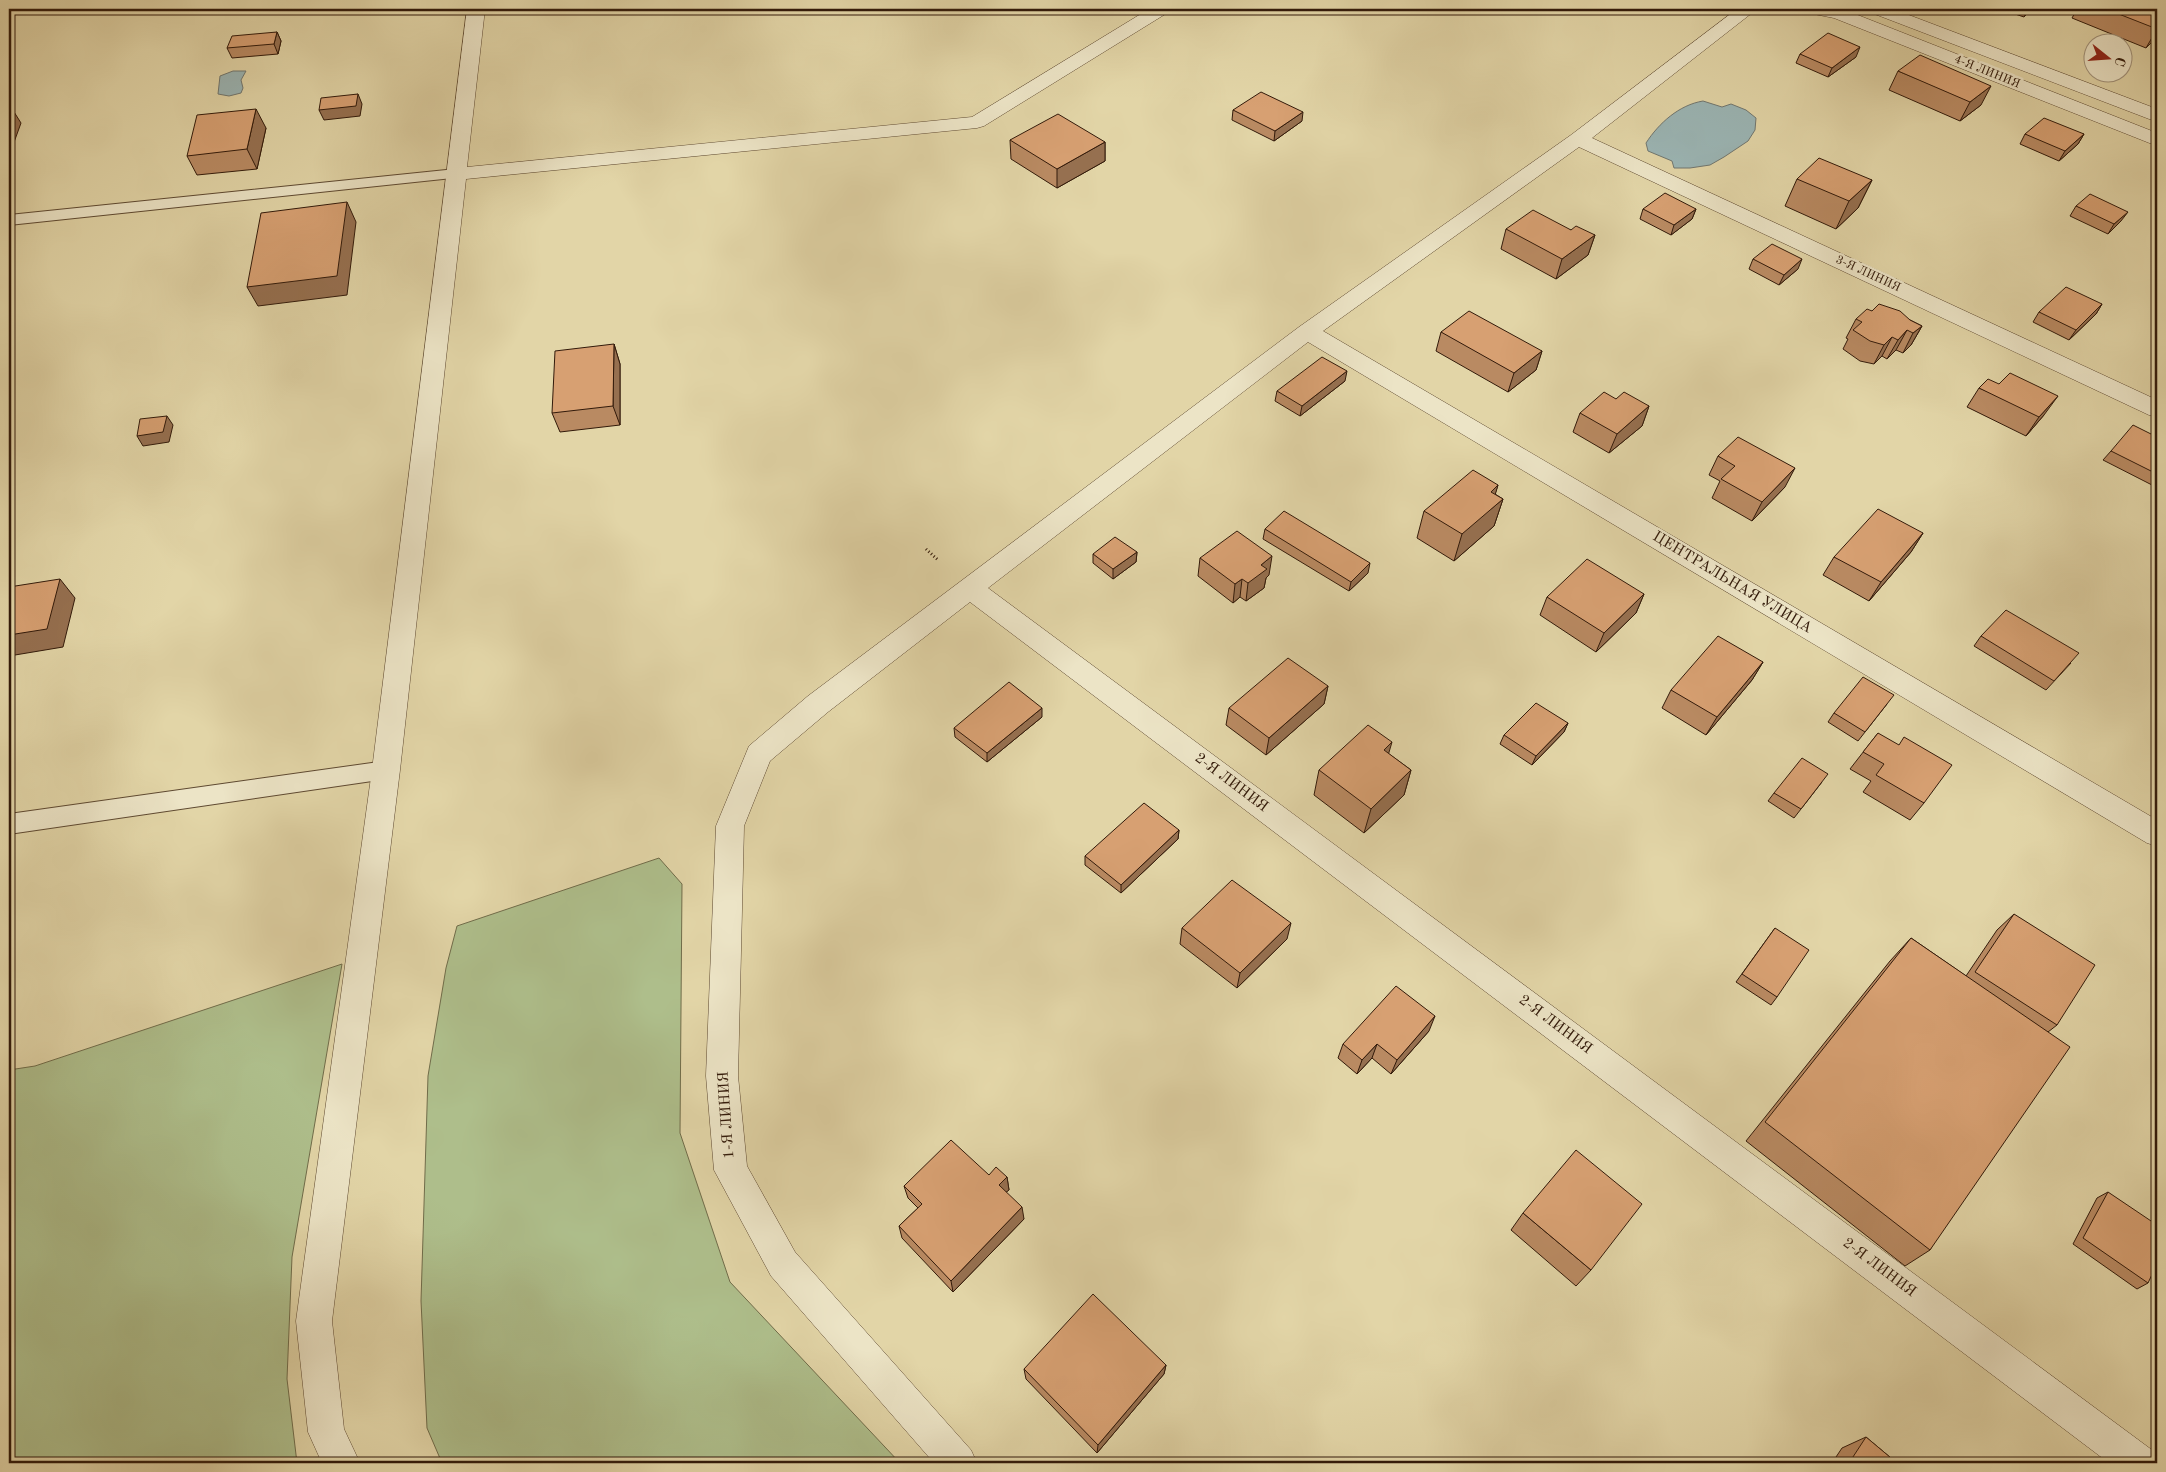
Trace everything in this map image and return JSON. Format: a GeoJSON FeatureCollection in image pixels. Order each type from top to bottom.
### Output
{"type":"FeatureCollection","features":[{"type":"Feature","properties":{"kind":"street"},"geometry":{"type":"LineString","coordinates":[[341,1463],[326,1432],[314,1321],[386,770],[476,9]]}},
{"type":"Feature","properties":{"kind":"street"},"geometry":{"type":"LineString","coordinates":[[456,174],[977,122],[1162,9]]}},
{"type":"Feature","properties":{"kind":"street"},"geometry":{"type":"LineString","coordinates":[[970,588],[1307,332],[1578,139],[1748,9]]}},
{"type":"Feature","properties":{"kind":"street","name":"4-Я ЛИНИЯ"},"geometry":{"type":"LineString","coordinates":[[1815,9],[1839,14],[2157,140]]}},
{"type":"Feature","properties":{"kind":"street"},"geometry":{"type":"LineString","coordinates":[[1878,9],[2157,116]]}},
{"type":"Feature","properties":{"kind":"street","name":"3-Я ЛИНИЯ"},"geometry":{"type":"LineString","coordinates":[[1578,139],[2157,409]]}},
{"type":"Feature","properties":{"kind":"street","name":"ЦЕНТРАЛЬНАЯ УЛИЦА"},"geometry":{"type":"LineString","coordinates":[[1307,332],[2157,834]]}},
{"type":"Feature","properties":{"kind":"street","name":"1-Я ЛИНИЯ"},"geometry":{"type":"LineString","coordinates":[[958,1463],[782,1264],[731,1170],[722,1076],[730,826],[759,754],[818,704],[970,588]]}},
{"type":"Feature","properties":{"kind":"street","name":"2-Я ЛИНИЯ"},"geometry":{"type":"LineString","coordinates":[[970,588],[2139,1463]]}},
{"type":"Feature","properties":{"kind":"lane"},"geometry":{"type":"LineString","coordinates":[[9,220],[456,174]]}},
{"type":"Feature","properties":{"kind":"lane"},"geometry":{"type":"LineString","coordinates":[[9,824],[386,770]]}},
{"type":"Feature","properties":{"kind":"green space"},"geometry":{"type":"Polygon","coordinates":[[[659,858],[682,884],[680,1133],[730,1282],[900,1463],[442,1463],[427,1428],[421,1301],[428,1076],[446,968],[457,926],[659,858]]]}},
{"type":"Feature","properties":{"kind":"green space"},"geometry":{"type":"Polygon","coordinates":[[[342,964],[292,1257],[287,1379],[297,1463],[9,1463],[9,1070],[35,1066],[342,964]]]}},
{"type":"Feature","properties":{"kind":"water"},"geometry":{"type":"Polygon","coordinates":[[[233,71],[246,71],[241,80],[243,88],[241,93],[229,96],[218,94],[220,76],[233,71]]]}},
{"type":"Feature","properties":{"kind":"water"},"geometry":{"type":"Polygon","coordinates":[[[1703,101],[1722,107],[1731,104],[1746,110],[1756,118],[1755,130],[1748,141],[1710,165],[1690,168],[1674,168],[1672,161],[1648,151],[1646,143],[1663,122],[1686,106],[1703,101]]]}},
{"type":"Feature","properties":{"kind":"building"},"geometry":{"type":"Polygon","coordinates":[[[2106,9],[2157,9],[2157,29],[2106,9]]]}},
{"type":"Feature","properties":{"kind":"building"},"geometry":{"type":"Polygon","coordinates":[[[277,32],[274,44],[227,48],[232,36],[277,32]]]}},
{"type":"Feature","properties":{"kind":"building"},"geometry":{"type":"Polygon","coordinates":[[[1828,33],[1860,47],[1832,68],[1800,54],[1828,33]]]}},
{"type":"Feature","properties":{"kind":"building"},"geometry":{"type":"Polygon","coordinates":[[[1920,55],[1991,86],[1970,102],[1898,71],[1920,55]]]}},
{"type":"Feature","properties":{"kind":"building"},"geometry":{"type":"Polygon","coordinates":[[[1261,92],[1303,112],[1275,131],[1233,110],[1261,92]]]}},
{"type":"Feature","properties":{"kind":"building"},"geometry":{"type":"Polygon","coordinates":[[[358,94],[356,106],[319,110],[321,98],[358,94]]]}},
{"type":"Feature","properties":{"kind":"building"},"geometry":{"type":"Polygon","coordinates":[[[256,109],[247,149],[187,156],[197,115],[256,109]]]}},
{"type":"Feature","properties":{"kind":"building"},"geometry":{"type":"Polygon","coordinates":[[[1058,114],[1105,142],[1057,169],[1010,140],[1058,114]]]}},
{"type":"Feature","properties":{"kind":"building"},"geometry":{"type":"Polygon","coordinates":[[[2044,118],[2084,134],[2065,151],[2025,134],[2044,118]]]}},
{"type":"Feature","properties":{"kind":"building"},"geometry":{"type":"Polygon","coordinates":[[[1819,158],[1872,180],[1849,201],[1797,179],[1819,158]]]}},
{"type":"Feature","properties":{"kind":"building"},"geometry":{"type":"Polygon","coordinates":[[[1665,193],[1696,209],[1674,225],[1643,209],[1665,193]]]}},
{"type":"Feature","properties":{"kind":"building"},"geometry":{"type":"Polygon","coordinates":[[[2090,194],[2128,212],[2114,224],[2076,206],[2090,194]]]}},
{"type":"Feature","properties":{"kind":"building"},"geometry":{"type":"Polygon","coordinates":[[[347,202],[337,276],[247,287],[261,213],[347,202]]]}},
{"type":"Feature","properties":{"kind":"building"},"geometry":{"type":"Polygon","coordinates":[[[1533,210],[1571,230],[1576,226],[1595,235],[1562,259],[1506,229],[1533,210]]]}},
{"type":"Feature","properties":{"kind":"building"},"geometry":{"type":"Polygon","coordinates":[[[1772,244],[1802,259],[1784,275],[1753,259],[1772,244]]]}},
{"type":"Feature","properties":{"kind":"building"},"geometry":{"type":"Polygon","coordinates":[[[2066,287],[2102,304],[2076,330],[2039,312],[2066,287]]]}},
{"type":"Feature","properties":{"kind":"building"},"geometry":{"type":"Polygon","coordinates":[[[1879,304],[1900,311],[1910,320],[1922,326],[1913,333],[1907,330],[1898,340],[1892,337],[1884,345],[1870,341],[1853,330],[1862,322],[1856,319],[1867,309],[1872,311],[1879,304]]]}},
{"type":"Feature","properties":{"kind":"building"},"geometry":{"type":"Polygon","coordinates":[[[1469,311],[1542,351],[1514,373],[1441,332],[1469,311]]]}},
{"type":"Feature","properties":{"kind":"building"},"geometry":{"type":"Polygon","coordinates":[[[614,344],[613,406],[552,413],[555,351],[614,344]]]}},
{"type":"Feature","properties":{"kind":"building"},"geometry":{"type":"Polygon","coordinates":[[[1322,357],[1347,371],[1302,406],[1277,391],[1322,357]]]}},
{"type":"Feature","properties":{"kind":"building"},"geometry":{"type":"Polygon","coordinates":[[[2010,373],[2058,396],[2039,417],[1979,388],[1988,379],[1999,384],[2010,373]]]}},
{"type":"Feature","properties":{"kind":"building"},"geometry":{"type":"Polygon","coordinates":[[[1604,392],[1616,399],[1624,392],[1649,406],[1617,434],[1580,413],[1604,392]]]}},
{"type":"Feature","properties":{"kind":"building"},"geometry":{"type":"Polygon","coordinates":[[[167,416],[163,432],[137,436],[140,419],[167,416]]]}},
{"type":"Feature","properties":{"kind":"building"},"geometry":{"type":"Polygon","coordinates":[[[2133,425],[2157,437],[2157,474],[2111,451],[2133,425]]]}},
{"type":"Feature","properties":{"kind":"building"},"geometry":{"type":"Polygon","coordinates":[[[1738,437],[1795,468],[1762,502],[1721,479],[1735,466],[1718,456],[1738,437]]]}},
{"type":"Feature","properties":{"kind":"building"},"geometry":{"type":"Polygon","coordinates":[[[1473,470],[1498,485],[1491,492],[1503,499],[1462,534],[1424,511],[1473,470]]]}},
{"type":"Feature","properties":{"kind":"building"},"geometry":{"type":"Polygon","coordinates":[[[1878,509],[1923,533],[1881,582],[1834,557],[1878,509]]]}},
{"type":"Feature","properties":{"kind":"building"},"geometry":{"type":"Polygon","coordinates":[[[1284,511],[1370,563],[1351,582],[1265,529],[1284,511]]]}},
{"type":"Feature","properties":{"kind":"building"},"geometry":{"type":"Polygon","coordinates":[[[1237,531],[1272,556],[1261,565],[1267,569],[1248,583],[1242,579],[1235,584],[1200,558],[1237,531]]]}},
{"type":"Feature","properties":{"kind":"building"},"geometry":{"type":"Polygon","coordinates":[[[1115,537],[1137,552],[1113,569],[1093,554],[1115,537]]]}},
{"type":"Feature","properties":{"kind":"building"},"geometry":{"type":"Polygon","coordinates":[[[1587,559],[1644,594],[1604,633],[1547,597],[1587,559]]]}},
{"type":"Feature","properties":{"kind":"building"},"geometry":{"type":"Polygon","coordinates":[[[60,579],[47,629],[9,635],[9,587],[60,579]]]}},
{"type":"Feature","properties":{"kind":"building"},"geometry":{"type":"Polygon","coordinates":[[[2006,610],[2079,653],[2054,681],[1981,636],[2006,610]]]}},
{"type":"Feature","properties":{"kind":"building"},"geometry":{"type":"Polygon","coordinates":[[[1718,636],[1763,662],[1717,717],[1671,690],[1718,636]]]}},
{"type":"Feature","properties":{"kind":"building"},"geometry":{"type":"Polygon","coordinates":[[[1288,658],[1328,686],[1269,738],[1229,708],[1288,658]]]}},
{"type":"Feature","properties":{"kind":"building"},"geometry":{"type":"Polygon","coordinates":[[[1863,677],[1894,695],[1865,732],[1834,713],[1863,677]]]}},
{"type":"Feature","properties":{"kind":"building"},"geometry":{"type":"Polygon","coordinates":[[[1009,682],[1042,708],[987,753],[954,728],[1009,682]]]}},
{"type":"Feature","properties":{"kind":"building"},"geometry":{"type":"Polygon","coordinates":[[[1536,703],[1568,723],[1536,756],[1504,735],[1536,703]]]}},
{"type":"Feature","properties":{"kind":"building"},"geometry":{"type":"Polygon","coordinates":[[[1368,725],[1392,742],[1384,750],[1411,770],[1371,809],[1319,770],[1368,725]]]}},
{"type":"Feature","properties":{"kind":"building"},"geometry":{"type":"Polygon","coordinates":[[[1878,733],[1899,745],[1904,737],[1952,765],[1924,803],[1876,775],[1884,764],[1863,752],[1878,733]]]}},
{"type":"Feature","properties":{"kind":"building"},"geometry":{"type":"Polygon","coordinates":[[[1802,758],[1828,774],[1801,809],[1774,793],[1802,758]]]}},
{"type":"Feature","properties":{"kind":"building"},"geometry":{"type":"Polygon","coordinates":[[[1144,803],[1179,830],[1121,885],[1085,856],[1144,803]]]}},
{"type":"Feature","properties":{"kind":"building"},"geometry":{"type":"Polygon","coordinates":[[[1232,880],[1291,923],[1240,973],[1182,928],[1232,880]]]}},
{"type":"Feature","properties":{"kind":"building"},"geometry":{"type":"Polygon","coordinates":[[[2014,914],[2095,965],[2057,1025],[1975,972],[2014,914]]]}},
{"type":"Feature","properties":{"kind":"building"},"geometry":{"type":"Polygon","coordinates":[[[1775,928],[1809,950],[1777,997],[1742,974],[1775,928]]]}},
{"type":"Feature","properties":{"kind":"building"},"geometry":{"type":"Polygon","coordinates":[[[1911,938],[2070,1047],[1930,1250],[1765,1122],[1911,938]]]}},
{"type":"Feature","properties":{"kind":"building"},"geometry":{"type":"Polygon","coordinates":[[[1396,986],[1435,1016],[1397,1060],[1377,1044],[1362,1060],[1343,1044],[1396,986]]]}},
{"type":"Feature","properties":{"kind":"building"},"geometry":{"type":"Polygon","coordinates":[[[951,1140],[989,1175],[996,1167],[1007,1177],[999,1185],[1022,1207],[951,1281],[899,1226],[922,1204],[904,1186],[951,1140]]]}},
{"type":"Feature","properties":{"kind":"building"},"geometry":{"type":"Polygon","coordinates":[[[1576,1150],[1642,1204],[1591,1270],[1523,1213],[1576,1150]]]}},
{"type":"Feature","properties":{"kind":"building"},"geometry":{"type":"Polygon","coordinates":[[[2108,1192],[2157,1225],[2157,1264],[2148,1283],[2083,1238],[2108,1192]]]}},
{"type":"Feature","properties":{"kind":"building"},"geometry":{"type":"Polygon","coordinates":[[[1093,1294],[1166,1365],[1098,1445],[1024,1369],[1093,1294]]]}},
{"type":"Feature","properties":{"kind":"building"},"geometry":{"type":"Polygon","coordinates":[[[1866,1437],[1897,1463],[1849,1463],[1866,1437]]]}}]}
